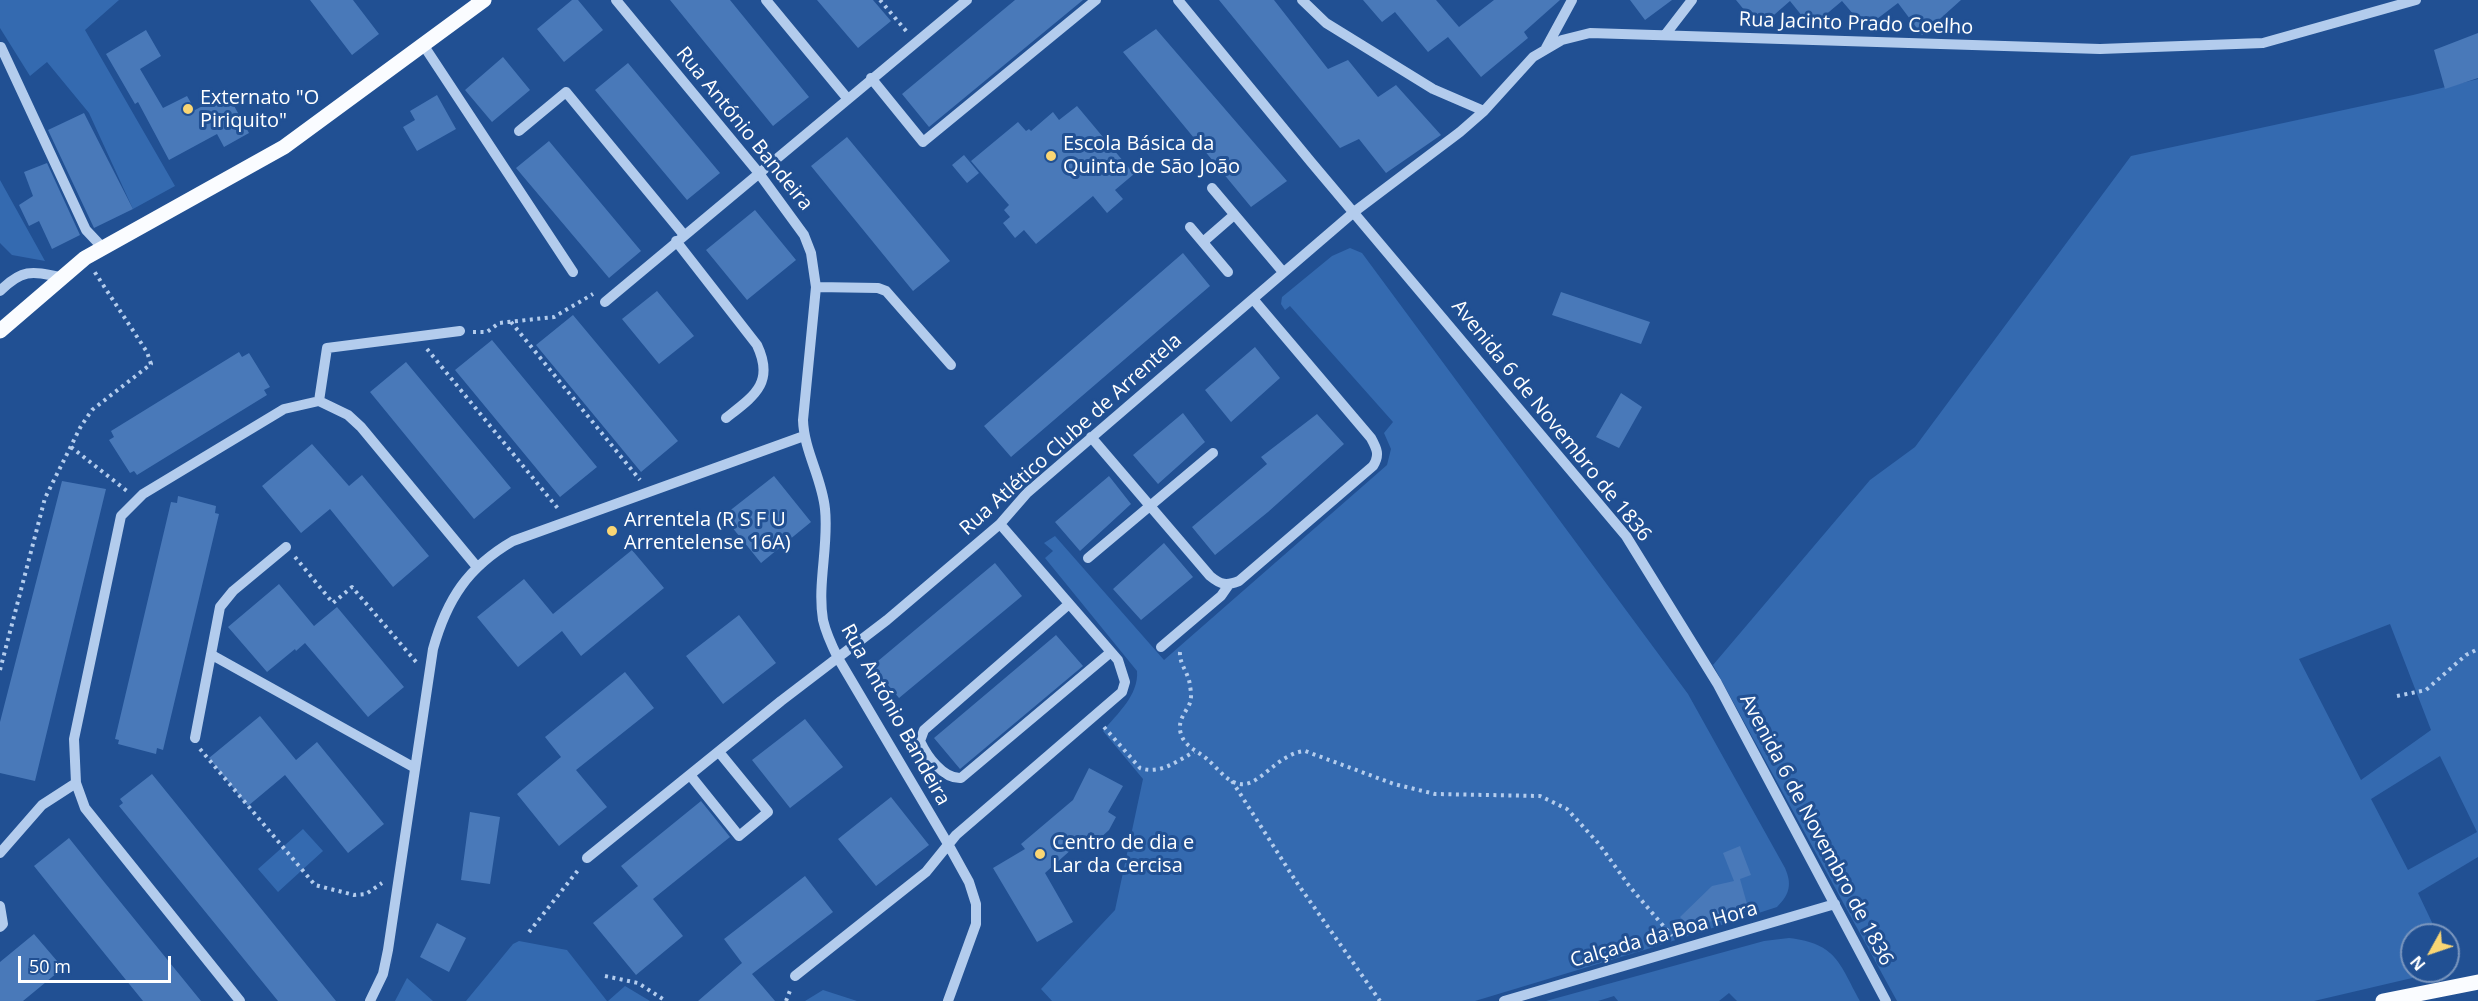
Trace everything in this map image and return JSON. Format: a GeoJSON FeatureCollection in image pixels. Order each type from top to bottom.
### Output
{"type":"FeatureCollection","features":[{"type":"Feature","properties":{"kind":"main road"},"geometry":{"type":"LineString","coordinates":[[0,331],[60,277],[85,258],[284,147],[484,0]]}},
{"type":"Feature","properties":{"kind":"main road"},"geometry":{"type":"LineString","coordinates":[[2383,1001],[2478,982]]}},
{"type":"Feature","properties":{"kind":"street","name":"Rua António Bandeira"},"geometry":{"type":"LineString","coordinates":[[616,0],[759,172],[804,235],[811,253],[816,287],[803,420],[804,436],[821,487],[825,510],[823,618],[828,637],[838,658],[969,882],[976,904],[976,924],[948,1001]]}},
{"type":"Feature","properties":{"kind":"street"},"geometry":{"type":"LineString","coordinates":[[766,0],[847,98]]}},
{"type":"Feature","properties":{"kind":"street"},"geometry":{"type":"LineString","coordinates":[[605,302],[967,0]]}},
{"type":"Feature","properties":{"kind":"street"},"geometry":{"type":"LineString","coordinates":[[871,78],[923,142],[1096,0]]}},
{"type":"Feature","properties":{"kind":"street","name":"Avenida 6 de Novembro de 1836"},"geometry":{"type":"LineString","coordinates":[[1178,0],[1626,536],[1717,683],[1886,1001]]}},
{"type":"Feature","properties":{"kind":"street"},"geometry":{"type":"LineString","coordinates":[[1302,0],[1326,23],[1433,89],[1484,111]]}},
{"type":"Feature","properties":{"kind":"street"},"geometry":{"type":"LineString","coordinates":[[1545,48],[1572,0]]}},
{"type":"Feature","properties":{"kind":"street"},"geometry":{"type":"LineString","coordinates":[[1665,35],[1692,0]]}},
{"type":"Feature","properties":{"kind":"street","name":"Rua Jacinto Prado Coelho"},"geometry":{"type":"LineString","coordinates":[[1354,212],[1460,132],[1484,111],[1533,57],[1562,40],[1590,33],[2100,50],[2263,43],[2416,0]]}},
{"type":"Feature","properties":{"kind":"street"},"geometry":{"type":"LineString","coordinates":[[423,46],[573,272]]}},
{"type":"Feature","properties":{"kind":"street"},"geometry":{"type":"LineString","coordinates":[[1,47],[86,230],[103,248]]}},
{"type":"Feature","properties":{"kind":"street"},"geometry":{"type":"LineString","coordinates":[[519,131],[566,92],[680,238],[757,345],[763,358],[765,372],[761,385],[753,397],[726,418]]}},
{"type":"Feature","properties":{"kind":"street"},"geometry":{"type":"LineString","coordinates":[[1212,188],[1283,273]]}},
{"type":"Feature","properties":{"kind":"street","name":"Rua Atlético Clube de Arrentela"},"geometry":{"type":"LineString","coordinates":[[587,858],[838,658],[1000,524],[1027,493],[1354,212]]}},
{"type":"Feature","properties":{"kind":"street"},"geometry":{"type":"LineString","coordinates":[[1203,242],[1234,215]]}},
{"type":"Feature","properties":{"kind":"street"},"geometry":{"type":"LineString","coordinates":[[1190,227],[1228,272]]}},
{"type":"Feature","properties":{"kind":"street"},"geometry":{"type":"LineString","coordinates":[[0,291],[19,275],[33,271],[60,277]]}},
{"type":"Feature","properties":{"kind":"street"},"geometry":{"type":"LineString","coordinates":[[816,287],[878,288],[886,291],[951,365]]}},
{"type":"Feature","properties":{"kind":"street"},"geometry":{"type":"LineString","coordinates":[[1161,647],[1221,596],[1228,586],[1239,581],[1373,466],[1378,458],[1377,449],[1371,438],[1253,299]]}},
{"type":"Feature","properties":{"kind":"street"},"geometry":{"type":"LineString","coordinates":[[319,401],[327,348],[460,331]]}},
{"type":"Feature","properties":{"kind":"street"},"geometry":{"type":"LineString","coordinates":[[240,1001],[85,808],[76,783],[74,739],[121,516],[143,494],[284,409],[319,401],[348,415],[361,426],[477,567]]}},
{"type":"Feature","properties":{"kind":"street"},"geometry":{"type":"LineString","coordinates":[[370,1001],[382,974],[388,950],[429,677],[441,620],[455,594],[477,567],[494,552],[513,541],[804,436]]}},
{"type":"Feature","properties":{"kind":"street"},"geometry":{"type":"LineString","coordinates":[[1091,437],[1210,576],[1218,583],[1228,586]]}},
{"type":"Feature","properties":{"kind":"street"},"geometry":{"type":"LineString","coordinates":[[1088,558],[1213,453]]}},
{"type":"Feature","properties":{"kind":"street"},"geometry":{"type":"LineString","coordinates":[[795,976],[926,872],[948,844],[1122,692],[1125,682],[1123,670],[1111,652],[1000,524]]}},
{"type":"Feature","properties":{"kind":"street"},"geometry":{"type":"LineString","coordinates":[[195,738],[220,607],[225,599],[286,547]]}},
{"type":"Feature","properties":{"kind":"street"},"geometry":{"type":"LineString","coordinates":[[1069,604],[920,735],[923,748],[945,774],[953,778],[961,778],[1111,652]]}},
{"type":"Feature","properties":{"kind":"street"},"geometry":{"type":"LineString","coordinates":[[212,655],[415,768]]}},
{"type":"Feature","properties":{"kind":"street"},"geometry":{"type":"LineString","coordinates":[[690,775],[739,836],[768,812],[719,752]]}},
{"type":"Feature","properties":{"kind":"street"},"geometry":{"type":"LineString","coordinates":[[0,853],[42,805],[76,783]]}},
{"type":"Feature","properties":{"kind":"street","name":"Calçada da Boa Hora"},"geometry":{"type":"LineString","coordinates":[[1504,1001],[1835,904]]}},
{"type":"Feature","properties":{"kind":"street"},"geometry":{"type":"LineString","coordinates":[[0,906],[3,924],[0,927]]}},
{"type":"Feature","properties":{"kind":"path"},"geometry":{"type":"LineString","coordinates":[[880,0],[915,42]]}},
{"type":"Feature","properties":{"kind":"path"},"geometry":{"type":"LineString","coordinates":[[0,670],[45,498],[92,410],[151,364],[147,352],[85,258]]}},
{"type":"Feature","properties":{"kind":"path"},"geometry":{"type":"LineString","coordinates":[[460,331],[487,332],[499,323],[554,317],[591,293],[605,302]]}},
{"type":"Feature","properties":{"kind":"path"},"geometry":{"type":"LineString","coordinates":[[511,322],[649,491]]}},
{"type":"Feature","properties":{"kind":"path"},"geometry":{"type":"LineString","coordinates":[[417,336],[568,520]]}},
{"type":"Feature","properties":{"kind":"path"},"geometry":{"type":"LineString","coordinates":[[71,447],[137,499]]}},
{"type":"Feature","properties":{"kind":"path"},"geometry":{"type":"LineString","coordinates":[[286,547],[333,603],[352,587],[429,677]]}},
{"type":"Feature","properties":{"kind":"path"},"geometry":{"type":"LineString","coordinates":[[1181,630],[1179,658],[1190,677],[1191,699],[1183,712],[1180,728],[1183,738],[1194,752],[1206,758],[1232,781],[1296,880],[1380,1001]]}},
{"type":"Feature","properties":{"kind":"path"},"geometry":{"type":"LineString","coordinates":[[2397,696],[2426,690],[2466,655],[2478,649]]}},
{"type":"Feature","properties":{"kind":"path"},"geometry":{"type":"LineString","coordinates":[[1095,717],[1140,768],[1147,771],[1163,769],[1194,752]]}},
{"type":"Feature","properties":{"kind":"path"},"geometry":{"type":"LineString","coordinates":[[195,738],[201,753],[315,885],[354,895],[366,894],[400,870]]}},
{"type":"Feature","properties":{"kind":"path"},"geometry":{"type":"LineString","coordinates":[[1232,781],[1245,784],[1257,779],[1295,752],[1305,751],[1394,784],[1435,794],[1540,796],[1567,809],[1599,844],[1630,888],[1682,948]]}},
{"type":"Feature","properties":{"kind":"path"},"geometry":{"type":"LineString","coordinates":[[529,932],[587,858]]}},
{"type":"Feature","properties":{"kind":"path"},"geometry":{"type":"LineString","coordinates":[[605,976],[638,983],[666,1001]]}},
{"type":"Feature","properties":{"kind":"shaded area"},"geometry":{"type":"Polygon","coordinates":[[[0,0],[119,0],[85,30],[175,186],[133,209],[89,113],[47,62],[30,76],[0,28],[0,0]]]}},
{"type":"Feature","properties":{"kind":"shaded area"},"geometry":{"type":"Polygon","coordinates":[[[2478,79],[2478,857],[2418,893],[2432,923],[2400,923],[2400,981],[2314,1001],[1897,1001],[1713,665],[1870,480],[1915,447],[2131,156],[2478,79]],[[2390,624],[2299,659],[2361,780],[2431,730],[2390,624]],[[2440,756],[2371,799],[2408,870],[2477,832],[2440,756]]]}},
{"type":"Feature","properties":{"kind":"shaded area"},"geometry":{"type":"Polygon","coordinates":[[[0,180],[45,261],[12,255],[0,243],[0,180]]]}},
{"type":"Feature","properties":{"kind":"shaded area"},"geometry":{"type":"Polygon","coordinates":[[[1350,248],[1362,253],[1688,694],[1785,868],[1789,879],[1787,893],[1777,907],[1475,1001],[1052,1001],[1041,989],[1115,910],[1143,779],[1103,731],[1131,696],[1137,680],[1137,671],[1045,558],[1053,551],[1044,543],[1055,536],[1164,660],[1387,465],[1391,449],[1384,433],[1393,422],[1290,306],[1285,310],[1281,304],[1282,297],[1332,256],[1350,248]]]}},
{"type":"Feature","properties":{"kind":"shaded area"},"geometry":{"type":"Polygon","coordinates":[[[303,829],[323,851],[278,892],[258,869],[303,829]]]}},
{"type":"Feature","properties":{"kind":"shaded area"},"geometry":{"type":"Polygon","coordinates":[[[1789,938],[1817,945],[1835,958],[1860,1001],[1737,1001],[1729,993],[1719,1001],[1618,1001],[1614,996],[1598,1001],[1546,1001],[1764,941],[1789,938]]]}},
{"type":"Feature","properties":{"kind":"shaded area"},"geometry":{"type":"Polygon","coordinates":[[[519,941],[567,950],[607,1001],[466,1001],[513,944],[519,941]]]}},
{"type":"Feature","properties":{"kind":"shaded area"},"geometry":{"type":"Polygon","coordinates":[[[407,978],[433,1001],[395,1001],[407,978]]]}},
{"type":"Feature","properties":{"kind":"shaded area"},"geometry":{"type":"Polygon","coordinates":[[[625,986],[650,1001],[608,1001],[625,986]]]}},
{"type":"Feature","properties":{"kind":"shaded area"},"geometry":{"type":"Polygon","coordinates":[[[823,990],[857,1001],[805,1001],[823,990]]]}},
{"type":"Feature","properties":{"kind":"building"},"geometry":{"type":"Polygon","coordinates":[[[310,0],[353,0],[379,34],[352,55],[310,0]]]}},
{"type":"Feature","properties":{"kind":"building"},"geometry":{"type":"Polygon","coordinates":[[[572,0],[578,0],[603,30],[564,62],[537,29],[572,0]]]}},
{"type":"Feature","properties":{"kind":"building"},"geometry":{"type":"Polygon","coordinates":[[[670,0],[730,0],[809,97],[773,126],[670,0]]]}},
{"type":"Feature","properties":{"kind":"building"},"geometry":{"type":"Polygon","coordinates":[[[817,0],[873,0],[891,21],[858,48],[817,0]]]}},
{"type":"Feature","properties":{"kind":"building"},"geometry":{"type":"Polygon","coordinates":[[[1015,0],[1083,0],[929,127],[902,94],[1015,0]]]}},
{"type":"Feature","properties":{"kind":"building"},"geometry":{"type":"Polygon","coordinates":[[[1219,0],[1274,0],[1328,69],[1348,60],[1378,97],[1396,85],[1441,135],[1386,173],[1359,139],[1340,148],[1219,0]]]}},
{"type":"Feature","properties":{"kind":"building"},"geometry":{"type":"Polygon","coordinates":[[[1363,0],[1436,0],[1459,27],[1494,0],[1560,0],[1524,32],[1528,38],[1481,77],[1448,37],[1428,52],[1395,12],[1382,22],[1363,0]]]}},
{"type":"Feature","properties":{"kind":"building"},"geometry":{"type":"Polygon","coordinates":[[[1630,0],[1672,0],[1645,20],[1630,0]]]}},
{"type":"Feature","properties":{"kind":"building"},"geometry":{"type":"Polygon","coordinates":[[[1736,0],[1961,0],[1922,35],[1898,3],[1865,28],[1842,1],[1811,27],[1790,1],[1759,28],[1736,0]]]}},
{"type":"Feature","properties":{"kind":"building"},"geometry":{"type":"Polygon","coordinates":[[[1156,29],[1287,181],[1251,207],[1123,52],[1156,29]]]}},
{"type":"Feature","properties":{"kind":"building"},"geometry":{"type":"Polygon","coordinates":[[[146,30],[161,56],[140,69],[163,108],[187,96],[195,110],[227,93],[249,133],[224,147],[217,134],[169,160],[138,102],[135,104],[106,54],[146,30]]]}},
{"type":"Feature","properties":{"kind":"building"},"geometry":{"type":"Polygon","coordinates":[[[2478,33],[2478,78],[2445,89],[2434,50],[2478,33]]]}},
{"type":"Feature","properties":{"kind":"building"},"geometry":{"type":"Polygon","coordinates":[[[503,57],[530,90],[492,122],[465,90],[503,57]]]}},
{"type":"Feature","properties":{"kind":"building"},"geometry":{"type":"Polygon","coordinates":[[[628,63],[720,173],[687,200],[595,90],[628,63]]]}},
{"type":"Feature","properties":{"kind":"building"},"geometry":{"type":"Polygon","coordinates":[[[437,95],[456,129],[417,151],[403,127],[415,120],[410,111],[437,95]]]}},
{"type":"Feature","properties":{"kind":"building"},"geometry":{"type":"Polygon","coordinates":[[[1077,106],[1134,174],[1115,190],[1123,199],[1107,213],[1093,196],[1036,244],[1024,230],[1015,238],[1003,223],[1010,217],[1004,210],[1009,205],[971,161],[1018,122],[1026,131],[1029,129],[1031,131],[1053,112],[1059,120],[1077,106]]]}},
{"type":"Feature","properties":{"kind":"building"},"geometry":{"type":"Polygon","coordinates":[[[84,113],[133,209],[94,228],[48,130],[84,113]]]}},
{"type":"Feature","properties":{"kind":"building"},"geometry":{"type":"Polygon","coordinates":[[[847,137],[950,261],[913,291],[811,166],[847,137]]]}},
{"type":"Feature","properties":{"kind":"building"},"geometry":{"type":"Polygon","coordinates":[[[549,141],[641,251],[609,278],[516,168],[549,141]]]}},
{"type":"Feature","properties":{"kind":"building"},"geometry":{"type":"Polygon","coordinates":[[[964,155],[979,173],[967,183],[952,165],[964,155]]]}},
{"type":"Feature","properties":{"kind":"building"},"geometry":{"type":"Polygon","coordinates":[[[47,163],[80,235],[52,249],[39,221],[29,226],[19,205],[33,196],[24,172],[47,163]]]}},
{"type":"Feature","properties":{"kind":"building"},"geometry":{"type":"Polygon","coordinates":[[[755,210],[796,260],[747,300],[706,250],[755,210]]]}},
{"type":"Feature","properties":{"kind":"building"},"geometry":{"type":"Polygon","coordinates":[[[1183,253],[1210,286],[1011,457],[984,426],[1183,253]]]}},
{"type":"Feature","properties":{"kind":"building"},"geometry":{"type":"Polygon","coordinates":[[[657,291],[694,336],[659,364],[622,319],[657,291]]]}},
{"type":"Feature","properties":{"kind":"building"},"geometry":{"type":"Polygon","coordinates":[[[1561,292],[1650,322],[1641,344],[1552,315],[1561,292]]]}},
{"type":"Feature","properties":{"kind":"building"},"geometry":{"type":"Polygon","coordinates":[[[573,315],[678,441],[641,472],[536,345],[573,315]]]}},
{"type":"Feature","properties":{"kind":"building"},"geometry":{"type":"Polygon","coordinates":[[[492,340],[597,467],[560,497],[455,370],[492,340]]]}},
{"type":"Feature","properties":{"kind":"building"},"geometry":{"type":"Polygon","coordinates":[[[1255,347],[1280,378],[1231,422],[1205,390],[1255,347]]]}},
{"type":"Feature","properties":{"kind":"building"},"geometry":{"type":"Polygon","coordinates":[[[239,352],[242,357],[249,353],[270,387],[264,390],[267,395],[137,475],[134,471],[130,473],[109,440],[114,437],[111,431],[239,352]]]}},
{"type":"Feature","properties":{"kind":"building"},"geometry":{"type":"Polygon","coordinates":[[[406,362],[511,488],[474,519],[370,392],[406,362]]]}},
{"type":"Feature","properties":{"kind":"building"},"geometry":{"type":"Polygon","coordinates":[[[1621,393],[1642,407],[1619,448],[1596,437],[1621,393]]]}},
{"type":"Feature","properties":{"kind":"building"},"geometry":{"type":"Polygon","coordinates":[[[1183,413],[1205,442],[1158,484],[1133,455],[1183,413]]]}},
{"type":"Feature","properties":{"kind":"building"},"geometry":{"type":"Polygon","coordinates":[[[1317,414],[1344,444],[1268,512],[1215,555],[1192,527],[1267,464],[1261,457],[1317,414]]]}},
{"type":"Feature","properties":{"kind":"building"},"geometry":{"type":"Polygon","coordinates":[[[312,444],[349,486],[362,475],[429,556],[393,587],[330,509],[301,533],[262,486],[312,444]]]}},
{"type":"Feature","properties":{"kind":"building"},"geometry":{"type":"Polygon","coordinates":[[[774,476],[811,522],[761,563],[723,516],[774,476]]]}},
{"type":"Feature","properties":{"kind":"building"},"geometry":{"type":"Polygon","coordinates":[[[1109,476],[1131,504],[1080,551],[1055,522],[1109,476]]]}},
{"type":"Feature","properties":{"kind":"building"},"geometry":{"type":"Polygon","coordinates":[[[62,481],[106,489],[35,781],[0,773],[0,722],[62,481]]]}},
{"type":"Feature","properties":{"kind":"building"},"geometry":{"type":"Polygon","coordinates":[[[178,496],[216,506],[215,513],[219,514],[163,750],[157,748],[156,754],[118,744],[119,740],[115,739],[171,502],[177,503],[178,496]]]}},
{"type":"Feature","properties":{"kind":"building"},"geometry":{"type":"Polygon","coordinates":[[[1164,543],[1193,577],[1141,620],[1113,589],[1164,543]]]}},
{"type":"Feature","properties":{"kind":"building"},"geometry":{"type":"Polygon","coordinates":[[[632,550],[664,588],[581,656],[562,631],[518,667],[477,617],[524,579],[553,614],[632,550]]]}},
{"type":"Feature","properties":{"kind":"building"},"geometry":{"type":"Polygon","coordinates":[[[995,563],[1022,596],[899,698],[872,666],[995,563]]]}},
{"type":"Feature","properties":{"kind":"building"},"geometry":{"type":"Polygon","coordinates":[[[279,584],[314,626],[337,607],[404,687],[368,717],[305,643],[267,672],[228,627],[279,584]]]}},
{"type":"Feature","properties":{"kind":"building"},"geometry":{"type":"Polygon","coordinates":[[[739,615],[776,663],[723,704],[686,656],[739,615]]]}},
{"type":"Feature","properties":{"kind":"building"},"geometry":{"type":"Polygon","coordinates":[[[1056,635],[1083,666],[960,769],[934,738],[1056,635]]]}},
{"type":"Feature","properties":{"kind":"building"},"geometry":{"type":"Polygon","coordinates":[[[625,672],[654,708],[576,770],[607,807],[559,846],[517,794],[561,757],[545,737],[625,672]]]}},
{"type":"Feature","properties":{"kind":"building"},"geometry":{"type":"Polygon","coordinates":[[[260,716],[296,760],[317,742],[384,824],[348,853],[285,775],[248,806],[209,758],[260,716]]]}},
{"type":"Feature","properties":{"kind":"building"},"geometry":{"type":"Polygon","coordinates":[[[805,719],[843,767],[790,808],[752,760],[805,719]]]}},
{"type":"Feature","properties":{"kind":"building","name":"Centro de dia e Lar da Cercisa"},"geometry":{"type":"Polygon","coordinates":[[[1089,768],[1123,786],[1108,812],[1116,817],[1109,830],[1098,840],[1091,832],[1045,873],[1073,922],[1037,942],[993,868],[1025,849],[1021,844],[1073,800],[1089,768]]]}},
{"type":"Feature","properties":{"kind":"building"},"geometry":{"type":"Polygon","coordinates":[[[152,774],[336,1001],[278,1001],[119,806],[123,803],[120,799],[152,774]]]}},
{"type":"Feature","properties":{"kind":"building"},"geometry":{"type":"Polygon","coordinates":[[[891,797],[929,845],[876,886],[838,839],[891,797]]]}},
{"type":"Feature","properties":{"kind":"building"},"geometry":{"type":"Polygon","coordinates":[[[701,801],[730,837],[653,899],[683,936],[636,975],[593,923],[638,886],[621,866],[701,801]]]}},
{"type":"Feature","properties":{"kind":"building"},"geometry":{"type":"Polygon","coordinates":[[[470,812],[500,817],[490,884],[461,880],[470,812]]]}},
{"type":"Feature","properties":{"kind":"building"},"geometry":{"type":"Polygon","coordinates":[[[69,838],[201,1001],[143,1001],[70,911],[34,866],[69,838]]]}},
{"type":"Feature","properties":{"kind":"building"},"geometry":{"type":"Polygon","coordinates":[[[1740,846],[1751,875],[1740,879],[1749,911],[1690,927],[1680,917],[1712,886],[1734,881],[1723,853],[1740,846]]]}},
{"type":"Feature","properties":{"kind":"building"},"geometry":{"type":"Polygon","coordinates":[[[805,876],[833,912],[752,974],[775,1001],[698,1001],[742,963],[724,939],[805,876]]]}},
{"type":"Feature","properties":{"kind":"building"},"geometry":{"type":"Polygon","coordinates":[[[437,923],[466,938],[449,972],[420,957],[437,923]]]}},
{"type":"Feature","properties":{"kind":"building"},"geometry":{"type":"Polygon","coordinates":[[[34,934],[63,968],[23,1001],[0,1001],[0,962],[34,934]]]}},
{"type":"Feature","properties":{"kind":"place","name":"Externato \"O Piriquito\""},"geometry":{"type":"Point","coordinates":[188,109]}},
{"type":"Feature","properties":{"kind":"place","name":"Escola Básica da Quinta de São João"},"geometry":{"type":"Point","coordinates":[1051,156]}},
{"type":"Feature","properties":{"kind":"place","name":"Arrentela (R S F U Arrentelense 16A)"},"geometry":{"type":"Point","coordinates":[612,531]}},
{"type":"Feature","properties":{"kind":"place","name":"Centro de dia e Lar da Cercisa"},"geometry":{"type":"Point","coordinates":[1040,854]}}]}
